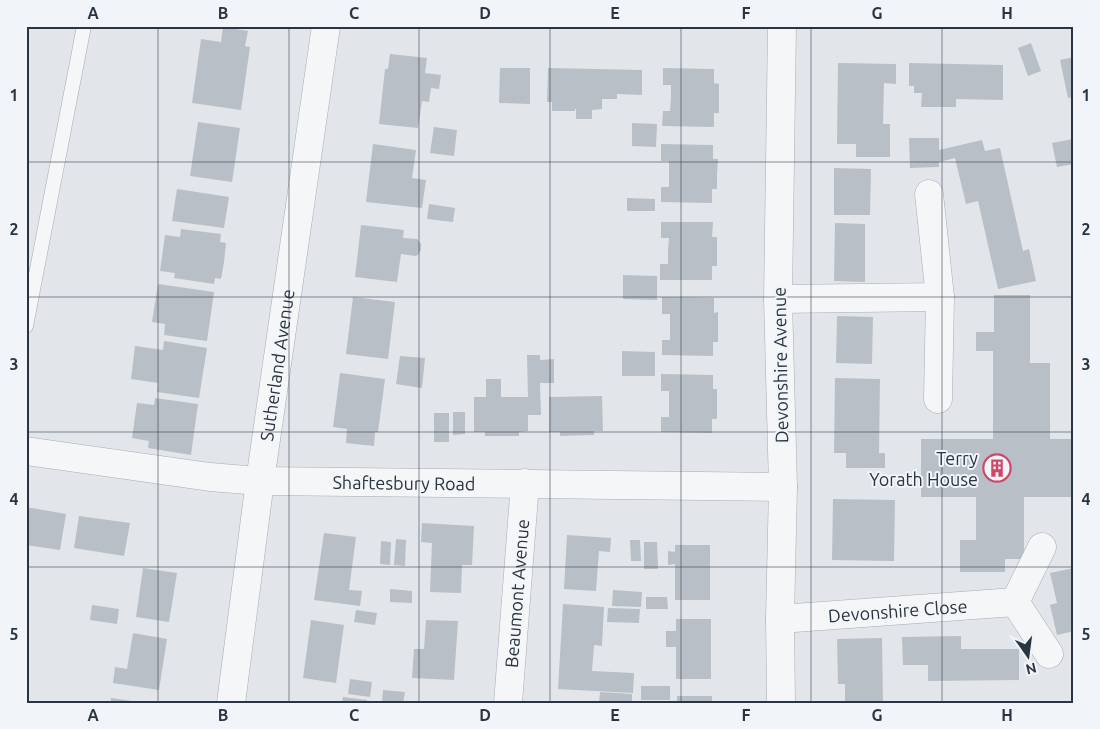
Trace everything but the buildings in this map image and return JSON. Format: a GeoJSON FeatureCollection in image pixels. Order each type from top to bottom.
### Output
{"type":"FeatureCollection","features":[{"type":"Feature","properties":{"kind":"street","name":"Sutherland Avenue"},"geometry":{"type":"LineString","coordinates":[[231,703],[260,481],[326,26]]}},
{"type":"Feature","properties":{"kind":"street","name":"Devonshire Avenue"},"geometry":{"type":"LineString","coordinates":[[781,703],[780,619],[784,487],[778,299],[782,26]]}},
{"type":"Feature","properties":{"kind":"street"},"geometry":{"type":"LineString","coordinates":[[929,194],[940,297],[938,399]]}},
{"type":"Feature","properties":{"kind":"street"},"geometry":{"type":"LineString","coordinates":[[778,299],[940,297]]}},
{"type":"Feature","properties":{"kind":"street","name":"Shaftesbury Road"},"geometry":{"type":"LineString","coordinates":[[26,451],[210,477],[260,481],[784,487]]}},
{"type":"Feature","properties":{"kind":"street","name":"Beaumont Avenue"},"geometry":{"type":"LineString","coordinates":[[508,703],[525,483]]}},
{"type":"Feature","properties":{"kind":"street"},"geometry":{"type":"LineString","coordinates":[[1042,547],[1015,602],[1049,654]]}},
{"type":"Feature","properties":{"kind":"street","name":"Devonshire Close"},"geometry":{"type":"LineString","coordinates":[[780,619],[1015,602]]}},
{"type":"Feature","properties":{"kind":"lane"},"geometry":{"type":"LineString","coordinates":[[26,326],[84,26]]}},
{"type":"Feature","properties":{"kind":"place","name":"Terry Yorath House"},"geometry":{"type":"Point","coordinates":[997,468]}}]}
